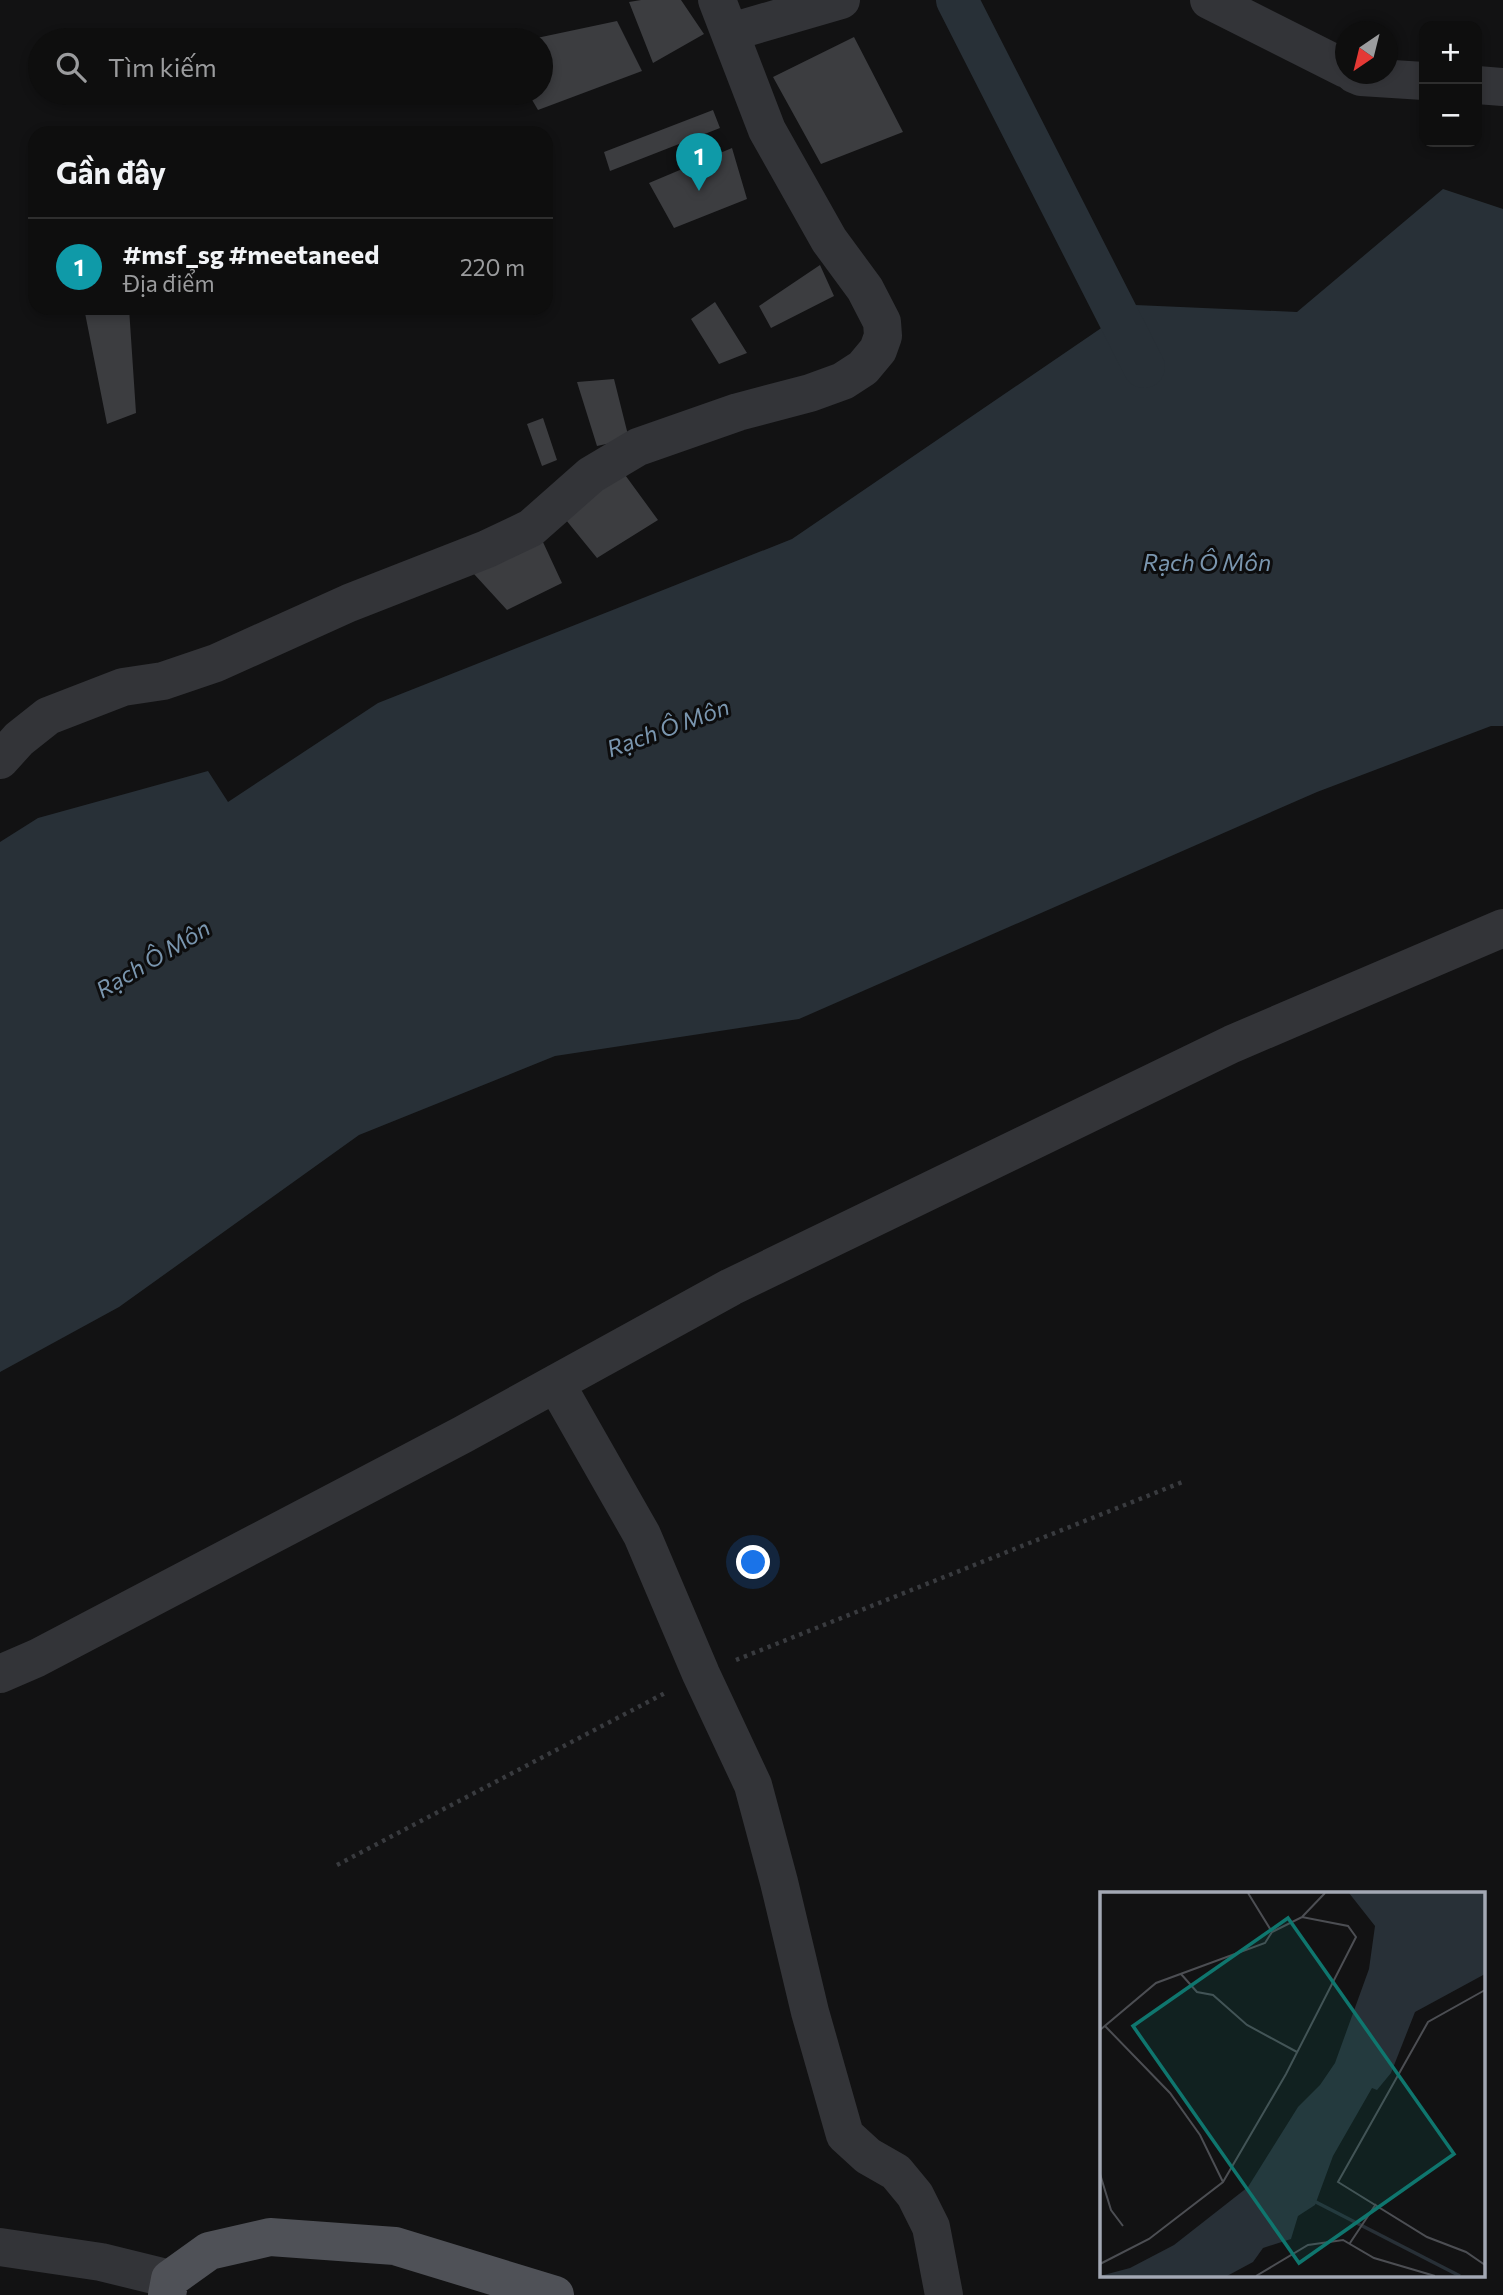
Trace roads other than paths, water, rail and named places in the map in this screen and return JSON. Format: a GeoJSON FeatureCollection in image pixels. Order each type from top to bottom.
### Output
{"type":"FeatureCollection","features":[{"type":"Feature","properties":{"kind":"main road"},"geometry":{"type":"LineString","coordinates":[[169,2287],[209,2251],[270,2237],[396,2246],[555,2295]]}},
{"type":"Feature","properties":{"kind":"street"},"geometry":{"type":"LineString","coordinates":[[0,760],[19,739],[48,716],[123,687],[163,681],[216,663],[349,603],[475,554],[531,528],[591,475],[638,447],[737,412],[843,382],[863,368],[878,351],[883,336],[883,322],[865,289],[829,240],[767,130],[724,16],[841,0]]}},
{"type":"Feature","properties":{"kind":"street"},"geometry":{"type":"LineString","coordinates":[[1209,0],[1335,63]]}},
{"type":"Feature","properties":{"kind":"street"},"geometry":{"type":"LineString","coordinates":[[1398,79],[1419,81]]}},
{"type":"Feature","properties":{"kind":"street"},"geometry":{"type":"LineString","coordinates":[[1482,85],[1503,87]]}},
{"type":"Feature","properties":{"kind":"street"},"geometry":{"type":"LineString","coordinates":[[0,1674],[122,1613],[556,1384],[731,1287],[1232,1044],[1503,928]]}},
{"type":"Feature","properties":{"kind":"street"},"geometry":{"type":"LineString","coordinates":[[556,1384],[642,1535],[701,1674],[753,1785],[810,2012],[845,2134],[868,2156],[897,2172],[915,2195],[931,2227],[944,2295]]}},
{"type":"Feature","properties":{"kind":"street"},"geometry":{"type":"LineString","coordinates":[[0,2247],[100,2262],[169,2287]]}},
{"type":"Feature","properties":{"kind":"water","name":"Rạch Ô Môn"},"geometry":{"type":"Polygon","coordinates":[[[1443,189],[1503,209],[1503,726],[1491,726],[1317,792],[799,1019],[555,1056],[359,1135],[119,1307],[0,1372],[0,842],[38,818],[208,771],[228,802],[378,703],[792,539],[1135,305],[1297,312],[1443,189]]]}},
{"type":"Feature","properties":{"kind":"waterway"},"geometry":{"type":"LineString","coordinates":[[957,0],[1144,367]]}},
{"type":"Feature","properties":{"kind":"place","name":"#msf_sg #meetaneed"},"geometry":{"type":"Point","coordinates":[699,191]}}]}
